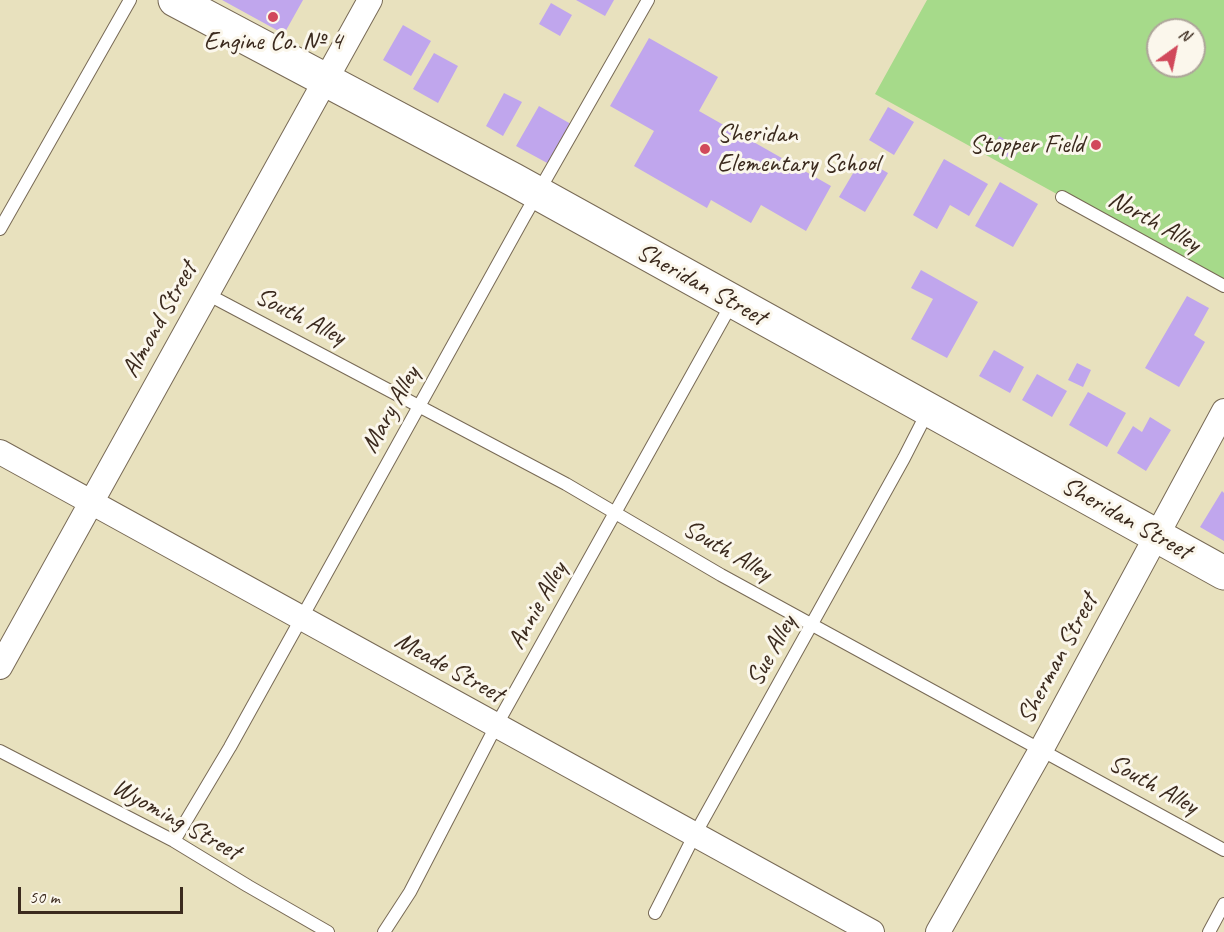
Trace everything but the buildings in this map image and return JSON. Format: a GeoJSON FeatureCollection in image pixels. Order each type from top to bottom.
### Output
{"type":"FeatureCollection","features":[{"type":"Feature","properties":{"kind":"street","name":"Sheridan Street"},"geometry":{"type":"LineString","coordinates":[[175,0],[537,194],[1224,573]]}},
{"type":"Feature","properties":{"kind":"street","name":"Almond Street"},"geometry":{"type":"LineString","coordinates":[[0,667],[370,0]]}},
{"type":"Feature","properties":{"kind":"street","name":"Sherman Street"},"geometry":{"type":"LineString","coordinates":[[938,932],[1041,750],[1224,411]]}},
{"type":"Feature","properties":{"kind":"street","name":"Meade Street"},"geometry":{"type":"LineString","coordinates":[[0,452],[872,932]]}},
{"type":"Feature","properties":{"kind":"lane"},"geometry":{"type":"LineString","coordinates":[[0,229],[130,0]]}},
{"type":"Feature","properties":{"kind":"lane","name":"Mary Alley"},"geometry":{"type":"LineString","coordinates":[[174,841],[230,747],[537,194],[648,0]]}},
{"type":"Feature","properties":{"kind":"lane","name":"North Alley"},"geometry":{"type":"LineString","coordinates":[[1062,197],[1224,286]]}},
{"type":"Feature","properties":{"kind":"lane","name":"South Alley"},"geometry":{"type":"LineString","coordinates":[[207,294],[419,405],[616,513],[721,575],[1224,850]]}},
{"type":"Feature","properties":{"kind":"lane","name":"Annie Alley"},"geometry":{"type":"LineString","coordinates":[[384,932],[410,892],[496,726],[733,303]]}},
{"type":"Feature","properties":{"kind":"lane","name":"Sue Alley"},"geometry":{"type":"LineString","coordinates":[[654,913],[928,411]]}},
{"type":"Feature","properties":{"kind":"lane","name":"Wyoming Street"},"geometry":{"type":"LineString","coordinates":[[0,751],[174,841],[328,932]]}},
{"type":"Feature","properties":{"kind":"lane"},"geometry":{"type":"LineString","coordinates":[[1209,932],[1224,904]]}},
{"type":"Feature","properties":{"kind":"green space","name":"Stopper Field"},"geometry":{"type":"Polygon","coordinates":[[[927,0],[1224,0],[1224,286],[875,94],[927,0]]]}},
{"type":"Feature","properties":{"kind":"place","name":"Engine Co. № 4"},"geometry":{"type":"Point","coordinates":[273,17]}},
{"type":"Feature","properties":{"kind":"place","name":"Stopper Field"},"geometry":{"type":"Point","coordinates":[1096,145]}},
{"type":"Feature","properties":{"kind":"place","name":"Sheridan Elementary School"},"geometry":{"type":"Point","coordinates":[705,149]}}]}
